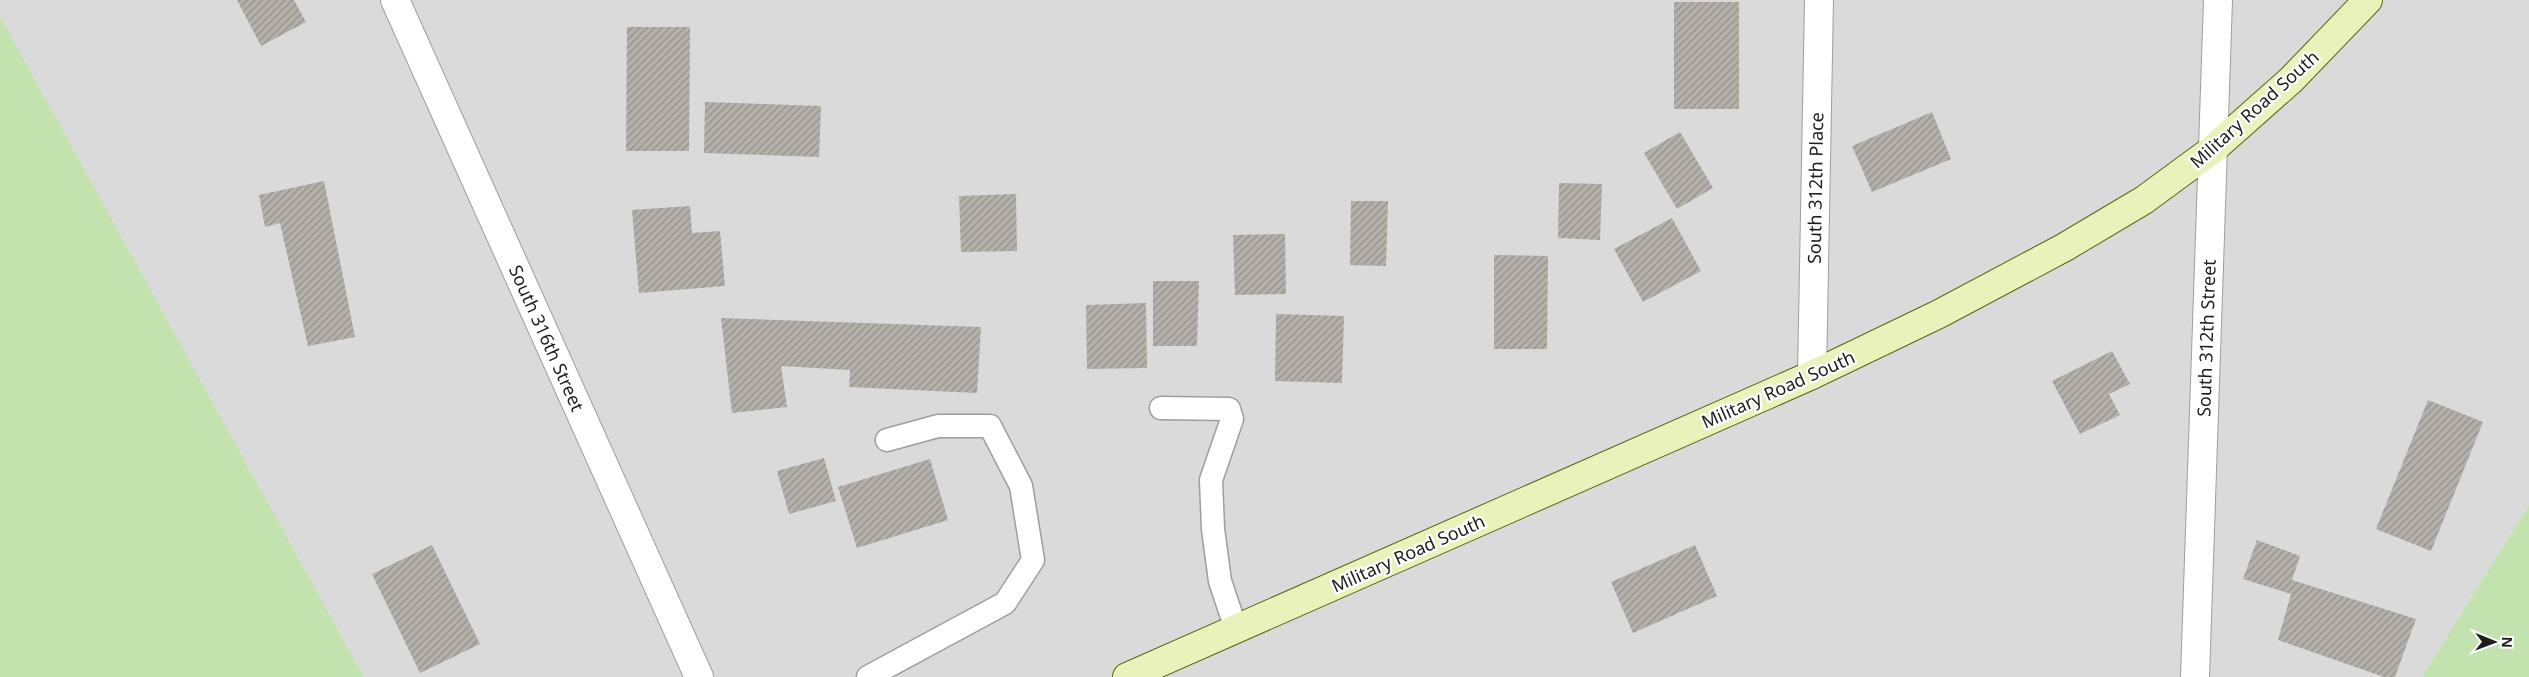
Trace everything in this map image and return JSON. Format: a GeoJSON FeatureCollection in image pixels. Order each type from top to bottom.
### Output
{"type":"FeatureCollection","features":[{"type":"Feature","properties":{"kind":"main road","name":"Military Road South"},"geometry":{"type":"LineString","coordinates":[[1127,677],[1812,375],[1939,314],[2065,247],[2144,200],[2212,150],[2291,80],[2368,0]]}},
{"type":"Feature","properties":{"kind":"street","name":"South 316th Street"},"geometry":{"type":"LineString","coordinates":[[395,0],[699,677]]}},
{"type":"Feature","properties":{"kind":"street","name":"South 312th Place"},"geometry":{"type":"LineString","coordinates":[[1812,375],[1819,0]]}},
{"type":"Feature","properties":{"kind":"street","name":"South 312th Street"},"geometry":{"type":"LineString","coordinates":[[2195,677],[2218,0]]}},
{"type":"Feature","properties":{"kind":"lane"},"geometry":{"type":"LineString","coordinates":[[1161,408],[1230,409],[1232,419],[1211,480],[1213,529],[1220,581],[1236,629]]}},
{"type":"Feature","properties":{"kind":"lane"},"geometry":{"type":"LineString","coordinates":[[868,677],[1005,603],[1033,560],[1021,486],[990,426],[938,426],[887,440]]}},
{"type":"Feature","properties":{"kind":"shaded area"},"geometry":{"type":"Polygon","coordinates":[[[0,0],[2529,0],[2529,505],[2422,677],[364,677],[0,16],[0,0]]]}},
{"type":"Feature","properties":{"kind":"green space"},"geometry":{"type":"Polygon","coordinates":[[[0,16],[364,677],[0,677],[0,16]]]}},
{"type":"Feature","properties":{"kind":"green space"},"geometry":{"type":"Polygon","coordinates":[[[2529,505],[2529,677],[2422,677],[2529,505]]]}},
{"type":"Feature","properties":{"kind":"building"},"geometry":{"type":"Polygon","coordinates":[[[237,0],[294,0],[306,22],[261,46],[237,0]]]}},
{"type":"Feature","properties":{"kind":"building"},"geometry":{"type":"Polygon","coordinates":[[[1674,2],[1739,2],[1739,109],[1674,109],[1674,2]]]}},
{"type":"Feature","properties":{"kind":"building"},"geometry":{"type":"Polygon","coordinates":[[[627,27],[690,27],[689,151],[626,151],[627,27]]]}},
{"type":"Feature","properties":{"kind":"building"},"geometry":{"type":"Polygon","coordinates":[[[705,102],[821,106],[819,157],[704,153],[705,102]]]}},
{"type":"Feature","properties":{"kind":"building"},"geometry":{"type":"Polygon","coordinates":[[[1932,112],[1951,159],[1872,192],[1852,146],[1932,112]]]}},
{"type":"Feature","properties":{"kind":"building"},"geometry":{"type":"Polygon","coordinates":[[[1680,132],[1713,188],[1677,209],[1644,153],[1680,132]]]}},
{"type":"Feature","properties":{"kind":"building"},"geometry":{"type":"Polygon","coordinates":[[[324,181],[355,337],[308,346],[280,223],[265,227],[259,195],[324,181]]]}},
{"type":"Feature","properties":{"kind":"building"},"geometry":{"type":"Polygon","coordinates":[[[1559,183],[1602,184],[1600,240],[1558,238],[1559,183]]]}},
{"type":"Feature","properties":{"kind":"building"},"geometry":{"type":"Polygon","coordinates":[[[1016,194],[1017,251],[961,252],[959,196],[1016,194]]]}},
{"type":"Feature","properties":{"kind":"building"},"geometry":{"type":"Polygon","coordinates":[[[1351,201],[1388,201],[1386,266],[1350,265],[1351,201]]]}},
{"type":"Feature","properties":{"kind":"building"},"geometry":{"type":"Polygon","coordinates":[[[690,206],[692,233],[720,231],[725,286],[639,293],[632,210],[690,206]]]}},
{"type":"Feature","properties":{"kind":"building"},"geometry":{"type":"Polygon","coordinates":[[[1672,218],[1701,271],[1643,302],[1614,249],[1672,218]]]}},
{"type":"Feature","properties":{"kind":"building"},"geometry":{"type":"Polygon","coordinates":[[[1285,234],[1286,294],[1235,295],[1233,235],[1285,234]]]}},
{"type":"Feature","properties":{"kind":"building"},"geometry":{"type":"Polygon","coordinates":[[[1494,255],[1548,256],[1547,349],[1494,349],[1494,255]]]}},
{"type":"Feature","properties":{"kind":"building"},"geometry":{"type":"Polygon","coordinates":[[[1153,281],[1199,281],[1197,346],[1153,346],[1153,281]]]}},
{"type":"Feature","properties":{"kind":"building"},"geometry":{"type":"Polygon","coordinates":[[[1146,303],[1147,368],[1087,369],[1086,305],[1146,303]]]}},
{"type":"Feature","properties":{"kind":"building"},"geometry":{"type":"Polygon","coordinates":[[[1276,314],[1344,316],[1342,383],[1275,381],[1276,314]]]}},
{"type":"Feature","properties":{"kind":"building"},"geometry":{"type":"Polygon","coordinates":[[[721,318],[981,327],[977,393],[849,387],[850,370],[781,366],[787,407],[732,413],[721,318]]]}},
{"type":"Feature","properties":{"kind":"building"},"geometry":{"type":"Polygon","coordinates":[[[2112,351],[2130,384],[2109,394],[2120,415],[2080,434],[2052,381],[2112,351]]]}},
{"type":"Feature","properties":{"kind":"building"},"geometry":{"type":"Polygon","coordinates":[[[2428,400],[2483,422],[2431,551],[2376,529],[2428,400]]]}},
{"type":"Feature","properties":{"kind":"building"},"geometry":{"type":"Polygon","coordinates":[[[824,458],[836,501],[789,514],[777,471],[824,458]]]}},
{"type":"Feature","properties":{"kind":"building"},"geometry":{"type":"Polygon","coordinates":[[[930,459],[948,520],[857,548],[838,487],[930,459]]]}},
{"type":"Feature","properties":{"kind":"building"},"geometry":{"type":"Polygon","coordinates":[[[2257,540],[2300,556],[2292,580],[2416,619],[2395,677],[2384,677],[2278,640],[2291,594],[2243,579],[2257,540]]]}},
{"type":"Feature","properties":{"kind":"building"},"geometry":{"type":"Polygon","coordinates":[[[432,545],[480,644],[420,673],[372,574],[432,545]]]}},
{"type":"Feature","properties":{"kind":"building"},"geometry":{"type":"Polygon","coordinates":[[[1695,545],[1717,596],[1633,633],[1611,582],[1695,545]]]}}]}
